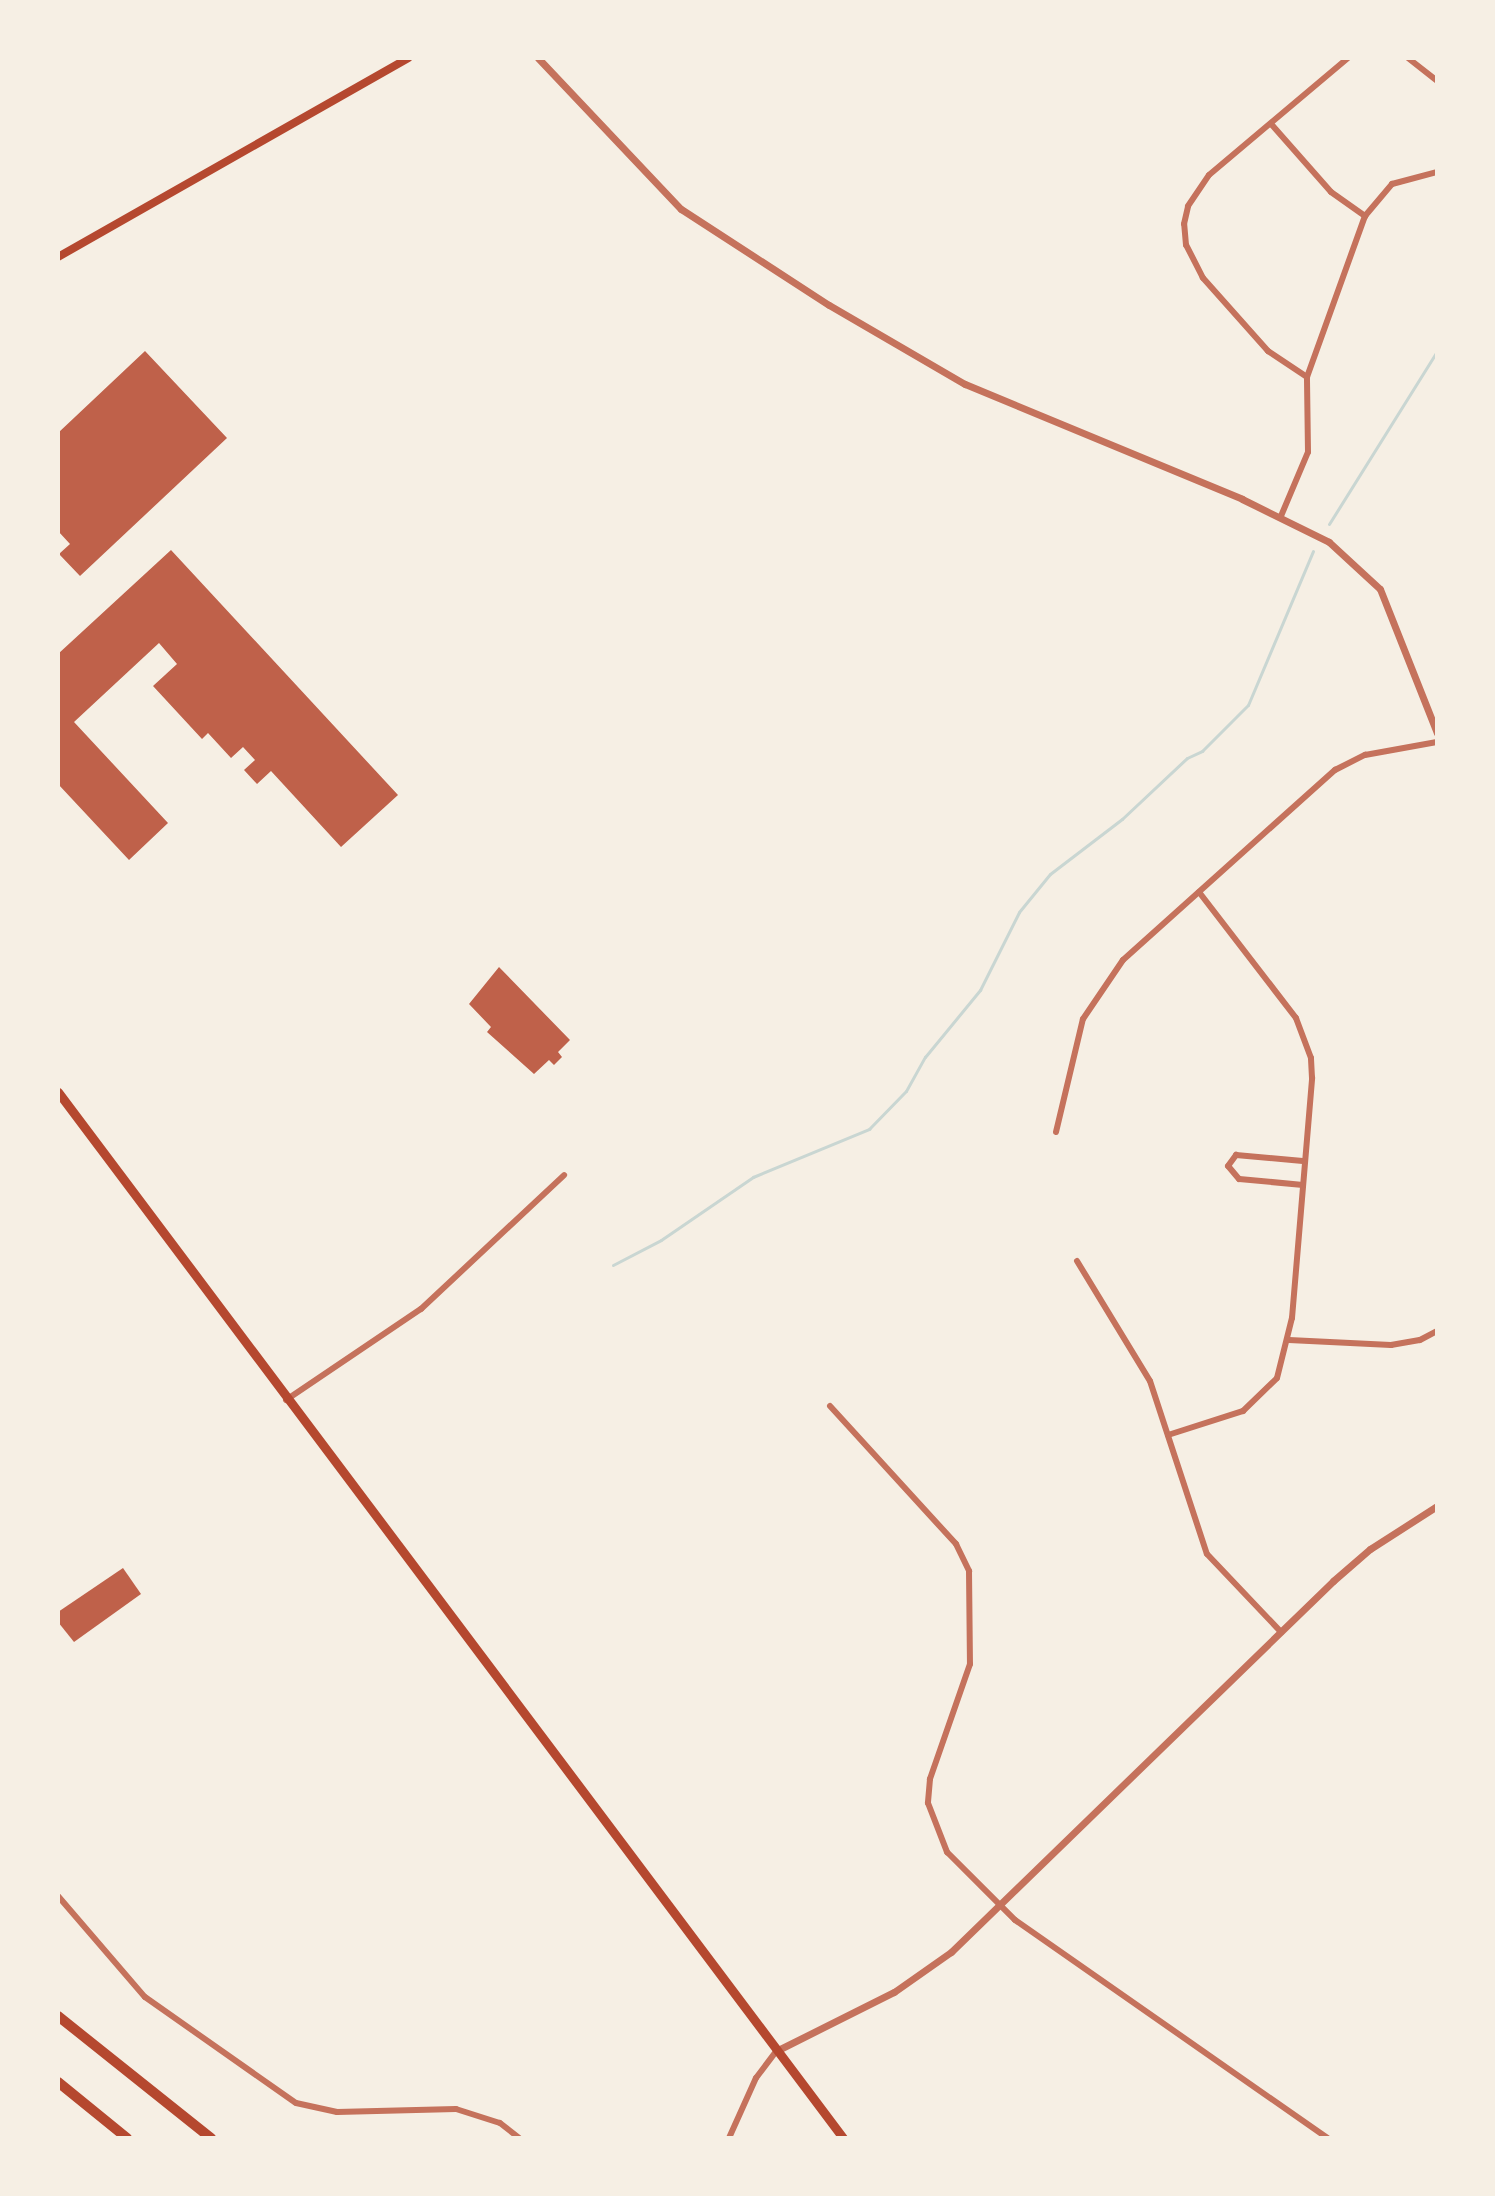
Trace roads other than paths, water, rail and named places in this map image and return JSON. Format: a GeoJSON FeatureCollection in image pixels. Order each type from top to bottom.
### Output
{"type":"FeatureCollection","features":[{"type":"Feature","properties":{"kind":"highway"},"geometry":{"type":"LineString","coordinates":[[58,2016],[211,2138]]}},
{"type":"Feature","properties":{"kind":"highway"},"geometry":{"type":"LineString","coordinates":[[58,2082],[127,2138]]}},
{"type":"Feature","properties":{"kind":"main road"},"geometry":{"type":"LineString","coordinates":[[58,257],[409,58]]}},
{"type":"Feature","properties":{"kind":"main road"},"geometry":{"type":"LineString","coordinates":[[58,1092],[286,1400],[843,2138]]}},
{"type":"Feature","properties":{"kind":"street"},"geometry":{"type":"LineString","coordinates":[[538,58],[681,209],[829,305],[965,384],[1281,516],[1329,542],[1380,589],[1437,733]]}},
{"type":"Feature","properties":{"kind":"street"},"geometry":{"type":"LineString","coordinates":[[1307,377],[1268,351],[1203,278],[1186,245],[1184,224],[1197,188],[1348,58]]}},
{"type":"Feature","properties":{"kind":"street"},"geometry":{"type":"LineString","coordinates":[[1408,58],[1437,81]]}},
{"type":"Feature","properties":{"kind":"street"},"geometry":{"type":"LineString","coordinates":[[1272,125],[1331,192],[1365,216]]}},
{"type":"Feature","properties":{"kind":"street"},"geometry":{"type":"LineString","coordinates":[[1281,516],[1308,452],[1307,377],[1365,216],[1392,184],[1437,172]]}},
{"type":"Feature","properties":{"kind":"street"},"geometry":{"type":"LineString","coordinates":[[1056,1132],[1083,1019],[1096,994],[1134,948],[1335,770],[1365,755],[1437,742]]}},
{"type":"Feature","properties":{"kind":"street"},"geometry":{"type":"LineString","coordinates":[[1168,1435],[1218,1422],[1258,1402],[1277,1378],[1289,1340],[1312,1078],[1306,1040],[1284,999],[1199,892]]}},
{"type":"Feature","properties":{"kind":"street"},"geometry":{"type":"LineString","coordinates":[[1303,1161],[1236,1155],[1228,1166],[1239,1179],[1303,1185]]}},
{"type":"Feature","properties":{"kind":"street"},"geometry":{"type":"LineString","coordinates":[[286,1400],[421,1309],[564,1175]]}},
{"type":"Feature","properties":{"kind":"street"},"geometry":{"type":"LineString","coordinates":[[1077,1261],[1150,1381],[1207,1554],[1281,1632]]}},
{"type":"Feature","properties":{"kind":"street"},"geometry":{"type":"LineString","coordinates":[[1289,1340],[1391,1345],[1420,1340],[1437,1331]]}},
{"type":"Feature","properties":{"kind":"street"},"geometry":{"type":"LineString","coordinates":[[830,1406],[956,1544],[969,1571],[970,1664],[930,1779],[928,1803],[947,1852],[998,1907],[1328,2138]]}},
{"type":"Feature","properties":{"kind":"street"},"geometry":{"type":"LineString","coordinates":[[729,2138],[756,2078],[776,2051],[912,1981],[998,1907],[1370,1549],[1437,1506]]}},
{"type":"Feature","properties":{"kind":"street"},"geometry":{"type":"LineString","coordinates":[[58,1896],[145,1997],[296,2103],[337,2112],[456,2109],[500,2123],[519,2138]]}},
{"type":"Feature","properties":{"kind":"waterway"},"geometry":{"type":"LineString","coordinates":[[1329,524],[1437,351]]}},
{"type":"Feature","properties":{"kind":"waterway"},"geometry":{"type":"LineString","coordinates":[[613,1265],[661,1240],[753,1177],[869,1129],[906,1091],[925,1057],[980,990],[1019,912],[1050,874],[1122,819],[1187,758],[1202,751],[1248,705],[1313,551]]}}]}
